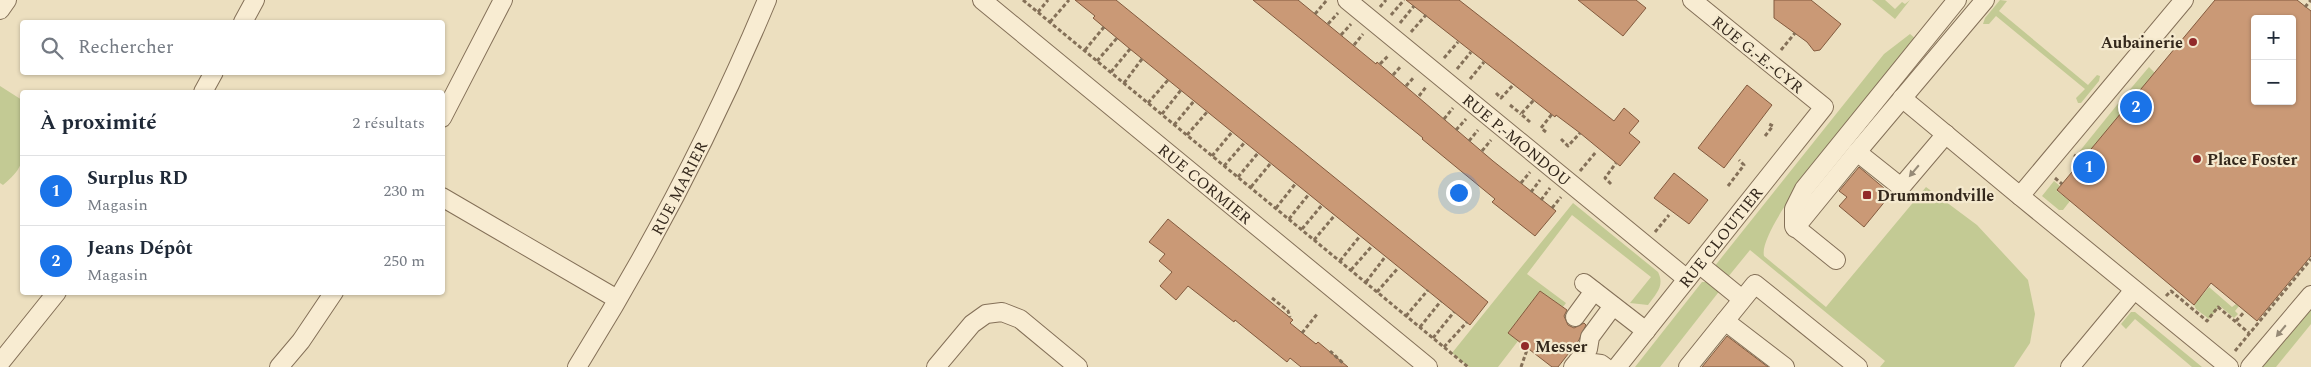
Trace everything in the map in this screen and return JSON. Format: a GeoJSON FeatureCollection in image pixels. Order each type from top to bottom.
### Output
{"type":"FeatureCollection","features":[{"type":"Feature","properties":{"kind":"street"},"geometry":{"type":"LineString","coordinates":[[0,10],[7,0]]}},
{"type":"Feature","properties":{"kind":"street"},"geometry":{"type":"LineString","coordinates":[[244,20],[255,0]]}},
{"type":"Feature","properties":{"kind":"street"},"geometry":{"type":"LineString","coordinates":[[445,112],[503,0]]}},
{"type":"Feature","properties":{"kind":"street","name":"RUE MARIER"},"geometry":{"type":"LineString","coordinates":[[577,367],[692,165],[767,0]]}},
{"type":"Feature","properties":{"kind":"street","name":"RUE CORMIER"},"geometry":{"type":"LineString","coordinates":[[982,0],[1428,367]]}},
{"type":"Feature","properties":{"kind":"street","name":"RUE P.-MONDOU"},"geometry":{"type":"LineString","coordinates":[[1348,0],[1687,279]]}},
{"type":"Feature","properties":{"kind":"street","name":"RUE G.-E.-CYR"},"geometry":{"type":"LineString","coordinates":[[1692,0],[1824,108]]}},
{"type":"Feature","properties":{"kind":"street"},"geometry":{"type":"LineString","coordinates":[[1836,260],[1795,228],[1794,208],[1804,189],[1957,0]]}},
{"type":"Feature","properties":{"kind":"street"},"geometry":{"type":"LineString","coordinates":[[1795,228],[1985,0]]}},
{"type":"Feature","properties":{"kind":"street"},"geometry":{"type":"LineString","coordinates":[[2020,196],[2184,0]]}},
{"type":"Feature","properties":{"kind":"street"},"geometry":{"type":"LineString","coordinates":[[203,90],[212,75]]}},
{"type":"Feature","properties":{"kind":"street"},"geometry":{"type":"LineString","coordinates":[[1902,98],[2224,365]]}},
{"type":"Feature","properties":{"kind":"street","name":"RUE CLOUTIER"},"geometry":{"type":"LineString","coordinates":[[1617,367],[1824,108]]}},
{"type":"Feature","properties":{"kind":"street"},"geometry":{"type":"LineString","coordinates":[[1857,152],[1901,187],[1946,134]]}},
{"type":"Feature","properties":{"kind":"street"},"geometry":{"type":"LineString","coordinates":[[445,199],[617,299]]}},
{"type":"Feature","properties":{"kind":"street"},"geometry":{"type":"LineString","coordinates":[[1699,264],[1742,299]]}},
{"type":"Feature","properties":{"kind":"street"},"geometry":{"type":"LineString","coordinates":[[1688,367],[1755,284],[1858,367]]}},
{"type":"Feature","properties":{"kind":"street"},"geometry":{"type":"LineString","coordinates":[[1575,317],[1589,287],[1646,331]]}},
{"type":"Feature","properties":{"kind":"street"},"geometry":{"type":"LineString","coordinates":[[2070,367],[2134,290]]}},
{"type":"Feature","properties":{"kind":"street"},"geometry":{"type":"LineString","coordinates":[[0,363],[56,295]]}},
{"type":"Feature","properties":{"kind":"street"},"geometry":{"type":"LineString","coordinates":[[279,367],[300,341],[332,295]]}},
{"type":"Feature","properties":{"kind":"street"},"geometry":{"type":"LineString","coordinates":[[2250,367],[2311,295]]}},
{"type":"Feature","properties":{"kind":"street"},"geometry":{"type":"LineString","coordinates":[[1576,364],[1588,349],[1590,337],[1613,306]]}},
{"type":"Feature","properties":{"kind":"street"},"geometry":{"type":"LineString","coordinates":[[936,367],[972,324],[986,314],[994,312],[1010,314],[1020,319],[1078,367]]}},
{"type":"Feature","properties":{"kind":"street"},"geometry":{"type":"LineString","coordinates":[[1725,321],[1785,367]]}},
{"type":"Feature","properties":{"kind":"street"},"geometry":{"type":"LineString","coordinates":[[1576,364],[1601,364],[1605,367]]}},
{"type":"Feature","properties":{"kind":"path"},"geometry":{"type":"LineString","coordinates":[[1038,12],[1048,0]]}},
{"type":"Feature","properties":{"kind":"path"},"geometry":{"type":"LineString","coordinates":[[1050,22],[1069,0]]}},
{"type":"Feature","properties":{"kind":"path"},"geometry":{"type":"LineString","coordinates":[[1316,14],[1327,0]]}},
{"type":"Feature","properties":{"kind":"path"},"geometry":{"type":"LineString","coordinates":[[2305,7],[2311,0]]}},
{"type":"Feature","properties":{"kind":"path","name":"RUE CORMIER"},"geometry":{"type":"LineString","coordinates":[[1026,1],[1468,367]]}},
{"type":"Feature","properties":{"kind":"path"},"geometry":{"type":"LineString","coordinates":[[1085,50],[1104,28]]}},
{"type":"Feature","properties":{"kind":"path"},"geometry":{"type":"LineString","coordinates":[[1097,61],[1116,38]]}},
{"type":"Feature","properties":{"kind":"path"},"geometry":{"type":"LineString","coordinates":[[1111,72],[1130,49]]}},
{"type":"Feature","properties":{"kind":"path"},"geometry":{"type":"LineString","coordinates":[[1124,83],[1142,59]]}},
{"type":"Feature","properties":{"kind":"path"},"geometry":{"type":"LineString","coordinates":[[1148,103],[1168,80]]}},
{"type":"Feature","properties":{"kind":"path"},"geometry":{"type":"LineString","coordinates":[[1496,93],[1501,98],[1514,84]]}},
{"type":"Feature","properties":{"kind":"path"},"geometry":{"type":"LineString","coordinates":[[1162,114],[1181,90]]}},
{"type":"Feature","properties":{"kind":"path"},"geometry":{"type":"LineString","coordinates":[[1521,114],[1534,100]]}},
{"type":"Feature","properties":{"kind":"path"},"geometry":{"type":"LineString","coordinates":[[1174,125],[1194,101]]}},
{"type":"Feature","properties":{"kind":"path"},"geometry":{"type":"LineString","coordinates":[[1510,105],[1530,122]]}},
{"type":"Feature","properties":{"kind":"path"},"geometry":{"type":"LineString","coordinates":[[1187,135],[1207,112]]}},
{"type":"Feature","properties":{"kind":"path"},"geometry":{"type":"LineString","coordinates":[[1546,132],[1541,128],[1552,114]]}},
{"type":"Feature","properties":{"kind":"path"},"geometry":{"type":"LineString","coordinates":[[1765,136],[1773,126],[1767,123]]}},
{"type":"Feature","properties":{"kind":"path"},"geometry":{"type":"LineString","coordinates":[[1212,156],[1232,132]]}},
{"type":"Feature","properties":{"kind":"path"},"geometry":{"type":"LineString","coordinates":[[1561,139],[1568,146],[1580,133]]}},
{"type":"Feature","properties":{"kind":"path"},"geometry":{"type":"LineString","coordinates":[[1224,166],[1245,142]]}},
{"type":"Feature","properties":{"kind":"path"},"geometry":{"type":"LineString","coordinates":[[1570,183],[1596,152]]}},
{"type":"Feature","properties":{"kind":"path"},"geometry":{"type":"LineString","coordinates":[[1238,177],[1258,153]]}},
{"type":"Feature","properties":{"kind":"path"},"geometry":{"type":"LineString","coordinates":[[1728,186],[1744,165],[1739,160]]}},
{"type":"Feature","properties":{"kind":"path"},"geometry":{"type":"LineString","coordinates":[[1611,184],[1605,178],[1616,163]]}},
{"type":"Feature","properties":{"kind":"path"},"geometry":{"type":"LineString","coordinates":[[1250,187],[1270,164]]}},
{"type":"Feature","properties":{"kind":"path"},"geometry":{"type":"LineString","coordinates":[[2054,178],[2062,184]]}},
{"type":"Feature","properties":{"kind":"path"},"geometry":{"type":"LineString","coordinates":[[1276,208],[1296,183]]}},
{"type":"Feature","properties":{"kind":"path"},"geometry":{"type":"LineString","coordinates":[[1289,219],[1309,194]]}},
{"type":"Feature","properties":{"kind":"path"},"geometry":{"type":"LineString","coordinates":[[1302,229],[1322,205]]}},
{"type":"Feature","properties":{"kind":"path"},"geometry":{"type":"LineString","coordinates":[[1314,240],[1335,215]]}},
{"type":"Feature","properties":{"kind":"path"},"geometry":{"type":"LineString","coordinates":[[1340,261],[1360,236]]}},
{"type":"Feature","properties":{"kind":"path"},"geometry":{"type":"LineString","coordinates":[[1351,270],[1372,246]]}},
{"type":"Feature","properties":{"kind":"path"},"geometry":{"type":"LineString","coordinates":[[1366,282],[1385,257]]}},
{"type":"Feature","properties":{"kind":"path"},"geometry":{"type":"LineString","coordinates":[[2170,291],[2178,294],[2207,321],[2218,307],[2249,333],[2311,260]]}},
{"type":"Feature","properties":{"kind":"path"},"geometry":{"type":"LineString","coordinates":[[1377,292],[1398,268]]}},
{"type":"Feature","properties":{"kind":"path"},"geometry":{"type":"LineString","coordinates":[[1406,316],[1428,290]]}},
{"type":"Feature","properties":{"kind":"path"},"geometry":{"type":"LineString","coordinates":[[1272,298],[1288,311],[1290,318]]}},
{"type":"Feature","properties":{"kind":"path"},"geometry":{"type":"LineString","coordinates":[[1420,327],[1441,301]]}},
{"type":"Feature","properties":{"kind":"path"},"geometry":{"type":"LineString","coordinates":[[2236,321],[2245,311]]}},
{"type":"Feature","properties":{"kind":"path"},"geometry":{"type":"LineString","coordinates":[[1433,338],[1454,312]]}},
{"type":"Feature","properties":{"kind":"path"},"geometry":{"type":"LineString","coordinates":[[1302,333],[1318,313]]}},
{"type":"Feature","properties":{"kind":"path"},"geometry":{"type":"LineString","coordinates":[[1444,347],[1466,322]]}},
{"type":"Feature","properties":{"kind":"path"},"geometry":{"type":"LineString","coordinates":[[1521,367],[1527,350]]}},
{"type":"Feature","properties":{"kind":"path"},"geometry":{"type":"LineString","coordinates":[[1330,352],[1344,364]]}},
{"type":"Feature","properties":{"kind":"green space"},"geometry":{"type":"Polygon","coordinates":[[[1872,0],[1885,0],[1895,9],[1902,2],[1905,4],[1910,0],[1895,19],[1872,0]]]}},
{"type":"Feature","properties":{"kind":"green space"},"geometry":{"type":"Polygon","coordinates":[[[2000,0],[2007,1],[1999,11],[2088,85],[2097,75],[2100,76],[2099,81],[2081,103],[2078,103],[2076,98],[2085,89],[1996,16],[1989,24],[1983,24],[1985,18],[2000,0]]]}},
{"type":"Feature","properties":{"kind":"green space"},"geometry":{"type":"Polygon","coordinates":[[[1910,34],[1917,40],[1827,148],[1781,213],[1767,239],[1764,256],[1826,307],[1926,187],[1977,225],[2028,280],[2035,314],[2030,343],[2014,367],[1880,367],[1885,361],[1750,250],[1728,277],[1714,267],[1884,54],[1910,34]]]}},
{"type":"Feature","properties":{"kind":"green space"},"geometry":{"type":"Polygon","coordinates":[[[2149,67],[2155,73],[2134,98],[2127,93],[2149,67]]]}},
{"type":"Feature","properties":{"kind":"green space"},"geometry":{"type":"Polygon","coordinates":[[[0,86],[20,99],[20,166],[12,177],[3,185],[0,183],[0,86]]]}},
{"type":"Feature","properties":{"kind":"green space"},"geometry":{"type":"Polygon","coordinates":[[[2121,100],[2128,105],[2085,157],[2079,152],[2121,100]]]}},
{"type":"Feature","properties":{"kind":"green space"},"geometry":{"type":"Polygon","coordinates":[[[2054,181],[2060,186],[2057,191],[2070,201],[2063,210],[2059,210],[2042,196],[2054,181]]]}},
{"type":"Feature","properties":{"kind":"green space"},"geometry":{"type":"Polygon","coordinates":[[[1573,203],[1658,272],[1661,282],[1657,293],[1648,305],[1630,303],[1651,277],[1572,215],[1527,274],[1566,303],[1563,307],[1540,291],[1509,333],[1518,341],[1498,367],[1469,367],[1452,353],[1573,203]]]}},
{"type":"Feature","properties":{"kind":"green space"},"geometry":{"type":"Polygon","coordinates":[[[1702,282],[1710,282],[1721,289],[1660,367],[1635,367],[1702,282]]]}},
{"type":"Feature","properties":{"kind":"green space"},"geometry":{"type":"Polygon","coordinates":[[[2209,287],[2232,307],[2236,304],[2239,306],[2235,311],[2238,314],[2234,318],[2220,306],[2209,319],[2196,309],[2194,305],[2209,287]]]}},
{"type":"Feature","properties":{"kind":"green space"},"geometry":{"type":"Polygon","coordinates":[[[2311,305],[2311,324],[2276,367],[2261,367],[2311,305]]]}},
{"type":"Feature","properties":{"kind":"green space"},"geometry":{"type":"Polygon","coordinates":[[[2131,312],[2135,312],[2202,367],[2192,367],[2135,319],[2126,329],[2121,324],[2131,312]]]}},
{"type":"Feature","properties":{"kind":"building"},"geometry":{"type":"Polygon","coordinates":[[[1075,0],[1116,0],[1488,302],[1470,325],[1130,49],[1075,0]]]}},
{"type":"Feature","properties":{"kind":"building"},"geometry":{"type":"Polygon","coordinates":[[[1253,0],[1298,0],[1376,64],[1377,62],[1493,161],[1556,211],[1535,236],[1492,202],[1495,199],[1423,138],[1253,0]]]}},
{"type":"Feature","properties":{"kind":"building"},"geometry":{"type":"Polygon","coordinates":[[[1406,0],[1459,0],[1614,121],[1624,108],[1639,121],[1629,133],[1640,142],[1620,166],[1580,133],[1556,115],[1555,117],[1406,0]]]}},
{"type":"Feature","properties":{"kind":"building"},"geometry":{"type":"Polygon","coordinates":[[[1578,0],[1636,0],[1646,8],[1623,36],[1578,0]]]}},
{"type":"Feature","properties":{"kind":"building"},"geometry":{"type":"Polygon","coordinates":[[[1774,0],[1811,0],[1841,24],[1820,50],[1814,51],[1807,42],[1774,18],[1774,0]]]}},
{"type":"Feature","properties":{"kind":"building","name":"Place Foster"},"geometry":{"type":"Polygon","coordinates":[[[2215,0],[2297,0],[2311,11],[2311,256],[2257,321],[2211,283],[2194,305],[2057,190],[2215,0]]]}},
{"type":"Feature","properties":{"kind":"building"},"geometry":{"type":"Polygon","coordinates":[[[1747,85],[1772,105],[1724,168],[1698,148],[1747,85]]]}},
{"type":"Feature","properties":{"kind":"building","name":"Drummondville"},"geometry":{"type":"Polygon","coordinates":[[[1859,167],[1891,194],[1864,227],[1839,206],[1847,197],[1839,191],[1859,167]]]}},
{"type":"Feature","properties":{"kind":"building"},"geometry":{"type":"Polygon","coordinates":[[[1674,173],[1708,200],[1689,224],[1654,198],[1674,173]]]}},
{"type":"Feature","properties":{"kind":"building"},"geometry":{"type":"Polygon","coordinates":[[[1168,219],[1293,320],[1290,323],[1316,344],[1318,342],[1348,367],[1301,367],[1290,358],[1287,362],[1235,320],[1234,322],[1188,286],[1176,300],[1160,286],[1172,272],[1159,261],[1165,254],[1149,242],[1168,219]]]}},
{"type":"Feature","properties":{"kind":"building"},"geometry":{"type":"Polygon","coordinates":[[[1540,291],[1567,310],[1564,316],[1568,325],[1574,328],[1584,323],[1586,325],[1579,340],[1558,367],[1552,367],[1508,333],[1540,291]]]}},
{"type":"Feature","properties":{"kind":"building"},"geometry":{"type":"Polygon","coordinates":[[[1727,336],[1768,367],[1702,367],[1727,336]]]}},
{"type":"Feature","properties":{"kind":"place","name":"Aubainerie"},"geometry":{"type":"Point","coordinates":[2193,42]}},
{"type":"Feature","properties":{"kind":"place","name":"Jeans Dépôt"},"geometry":{"type":"Point","coordinates":[2136,107]}},
{"type":"Feature","properties":{"kind":"place","name":"Place Foster"},"geometry":{"type":"Point","coordinates":[2197,159]}},
{"type":"Feature","properties":{"kind":"place","name":"Surplus RD"},"geometry":{"type":"Point","coordinates":[2089,167]}},
{"type":"Feature","properties":{"kind":"place","name":"Drummondville"},"geometry":{"type":"Point","coordinates":[1867,195]}},
{"type":"Feature","properties":{"kind":"place","name":"Messer"},"geometry":{"type":"Point","coordinates":[1525,346]}}]}
